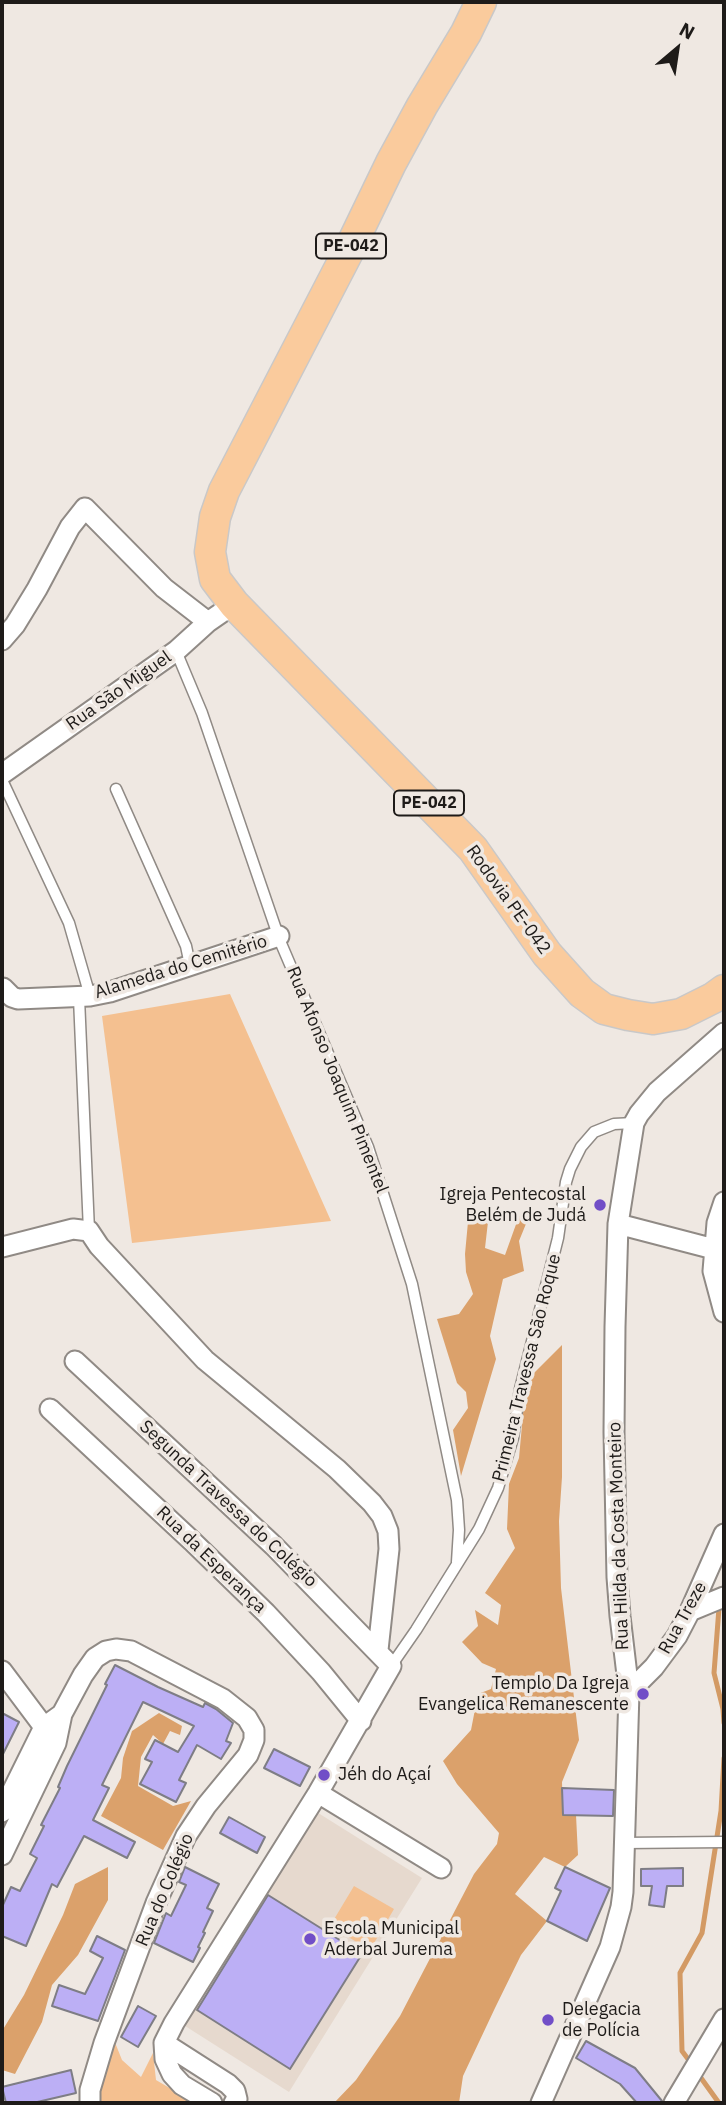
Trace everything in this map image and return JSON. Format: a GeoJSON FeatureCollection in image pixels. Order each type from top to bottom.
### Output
{"type":"FeatureCollection","features":[{"type":"Feature","properties":{"kind":"main road","name":"Rodovia PE-042"},"geometry":{"type":"LineString","coordinates":[[481,2],[391,163],[224,491],[215,517],[210,552],[215,579],[234,604],[473,849],[547,954],[582,993],[604,1009],[653,1018],[681,1014],[713,999],[724,990]]}},
{"type":"Feature","properties":{"kind":"street"},"geometry":{"type":"LineString","coordinates":[[2,640],[15,625],[70,527],[85,508],[164,588],[208,622]]}},
{"type":"Feature","properties":{"kind":"street","name":"Rua São Miguel"},"geometry":{"type":"LineString","coordinates":[[2,774],[176,651],[208,622],[234,604]]}},
{"type":"Feature","properties":{"kind":"street","name":"Alameda do Cemitério"},"geometry":{"type":"LineString","coordinates":[[3,988],[18,999],[85,997],[110,992],[279,936]]}},
{"type":"Feature","properties":{"kind":"street","name":"Rua Hilda da Costa Monteiro"},"geometry":{"type":"LineString","coordinates":[[545,2100],[610,1947],[622,1899],[629,1692],[620,1616],[615,1458],[618,1224],[634,1124],[657,1092],[724,1033]]}},
{"type":"Feature","properties":{"kind":"street"},"geometry":{"type":"LineString","coordinates":[[724,1202],[717,1223],[713,1271],[724,1312]]}},
{"type":"Feature","properties":{"kind":"street"},"geometry":{"type":"LineString","coordinates":[[618,1224],[714,1249]]}},
{"type":"Feature","properties":{"kind":"street"},"geometry":{"type":"LineString","coordinates":[[2,1247],[73,1228],[89,1231],[99,1246],[205,1360],[337,1469],[372,1503],[388,1531],[389,1549],[378,1650],[391,1666],[318,1793],[164,2043],[165,2059],[172,2074],[182,2085],[212,2103]]}},
{"type":"Feature","properties":{"kind":"street","name":"Segunda Travessa do Colégio"},"geometry":{"type":"LineString","coordinates":[[75,1361],[274,1546],[378,1650]]}},
{"type":"Feature","properties":{"kind":"street","name":"Rua da Esperança"},"geometry":{"type":"LineString","coordinates":[[50,1409],[274,1621],[361,1721]]}},
{"type":"Feature","properties":{"kind":"street","name":"Rua Treze"},"geometry":{"type":"LineString","coordinates":[[629,1692],[665,1654],[690,1611],[724,1534]]}},
{"type":"Feature","properties":{"kind":"street"},"geometry":{"type":"LineString","coordinates":[[690,1611],[724,1597]]}},
{"type":"Feature","properties":{"kind":"street","name":"Rua do Colégio"},"geometry":{"type":"LineString","coordinates":[[51,1731],[95,1658],[106,1651],[117,1649],[131,1651],[223,1699],[247,1718],[254,1730],[254,1740],[248,1755],[206,1806],[186,1836],[161,1892],[104,2043],[90,2090],[90,2103]]}},
{"type":"Feature","properties":{"kind":"street"},"geometry":{"type":"LineString","coordinates":[[2,1671],[51,1731],[56,1743],[2,1855]]}},
{"type":"Feature","properties":{"kind":"street"},"geometry":{"type":"LineString","coordinates":[[2,1812],[51,1731]]}},
{"type":"Feature","properties":{"kind":"street"},"geometry":{"type":"LineString","coordinates":[[318,1793],[441,1867]]}},
{"type":"Feature","properties":{"kind":"street"},"geometry":{"type":"LineString","coordinates":[[674,2103],[724,2019]]}},
{"type":"Feature","properties":{"kind":"street"},"geometry":{"type":"LineString","coordinates":[[164,2043],[228,2084],[235,2091],[237,2099],[234,2103]]}},
{"type":"Feature","properties":{"kind":"lane","name":"Rua Afonso Joaquim Pimentel"},"geometry":{"type":"LineString","coordinates":[[176,651],[202,713],[279,936],[368,1147],[412,1284],[457,1500],[457,1562]]}},
{"type":"Feature","properties":{"kind":"lane"},"geometry":{"type":"LineString","coordinates":[[2,780],[69,923],[85,997],[89,1231]]}},
{"type":"Feature","properties":{"kind":"lane"},"geometry":{"type":"LineString","coordinates":[[116,789],[186,946],[190,965]]}},
{"type":"Feature","properties":{"kind":"lane","name":"Primeira Travessa São Roque"},"geometry":{"type":"LineString","coordinates":[[391,1666],[479,1529],[498,1488],[513,1438],[520,1389],[558,1238],[570,1169],[581,1147],[594,1132],[614,1124],[634,1124]]}},
{"type":"Feature","properties":{"kind":"lane"},"geometry":{"type":"LineString","coordinates":[[624,1843],[724,1842]]}},
{"type":"Feature","properties":{"kind":"shaded area"},"geometry":{"type":"Polygon","coordinates":[[[230,994],[331,1221],[132,1243],[102,1016],[230,994]]]}},
{"type":"Feature","properties":{"kind":"shaded area"},"geometry":{"type":"Polygon","coordinates":[[[469,1211],[489,1213],[485,1248],[505,1255],[519,1216],[530,1214],[519,1241],[524,1271],[503,1279],[490,1336],[496,1359],[461,1476],[453,1430],[468,1408],[466,1392],[457,1383],[437,1319],[459,1314],[473,1294],[466,1272],[465,1254],[469,1211]]]}},
{"type":"Feature","properties":{"kind":"shaded area"},"geometry":{"type":"Polygon","coordinates":[[[562,1345],[562,1477],[559,1521],[561,1588],[579,1740],[562,1782],[563,1815],[576,1815],[578,1855],[565,1867],[544,1857],[515,1894],[547,1921],[521,1955],[495,2008],[463,2076],[459,2103],[334,2103],[356,2080],[400,2016],[474,1874],[497,1844],[499,1833],[457,1784],[443,1761],[471,1730],[478,1694],[491,1689],[496,1669],[482,1663],[462,1642],[478,1626],[475,1610],[498,1625],[501,1605],[485,1593],[515,1548],[507,1529],[509,1484],[519,1458],[526,1381],[562,1345]]]}},
{"type":"Feature","properties":{"kind":"shaded area"},"geometry":{"type":"Polygon","coordinates":[[[159,1713],[182,1726],[180,1735],[170,1731],[163,1744],[153,1735],[141,1757],[138,1786],[173,1806],[191,1801],[163,1850],[101,1816],[121,1778],[123,1758],[132,1731],[159,1713]]]}},
{"type":"Feature","properties":{"kind":"shaded area","name":"Escola Municipal Aderbal Jurema"},"geometry":{"type":"Polygon","coordinates":[[[315,1811],[422,1878],[289,2092],[182,2024],[315,1811]]]}},
{"type":"Feature","properties":{"kind":"shaded area"},"geometry":{"type":"Polygon","coordinates":[[[108,1867],[108,1900],[78,1955],[52,1985],[42,2022],[15,2074],[2,2070],[2,2031],[24,1995],[75,1884],[108,1867]]]}},
{"type":"Feature","properties":{"kind":"shaded area"},"geometry":{"type":"Polygon","coordinates":[[[354,1886],[394,1909],[370,1950],[330,1926],[354,1886]]]}},
{"type":"Feature","properties":{"kind":"shaded area"},"geometry":{"type":"Polygon","coordinates":[[[112,2035],[122,2060],[141,2077],[153,2053],[156,2080],[195,2103],[94,2103],[112,2035]]]}},
{"type":"Feature","properties":{"kind":"building"},"geometry":{"type":"Polygon","coordinates":[[[115,1665],[203,1707],[205,1703],[216,1709],[233,1723],[226,1741],[231,1743],[221,1759],[197,1745],[179,1780],[186,1783],[176,1802],[140,1784],[152,1762],[145,1759],[155,1740],[178,1752],[194,1726],[143,1702],[102,1785],[109,1788],[93,1820],[135,1842],[127,1858],[84,1836],[57,1887],[52,1884],[26,1946],[2,1936],[2,1907],[11,1887],[20,1891],[37,1858],[30,1854],[44,1826],[41,1825],[115,1665]]]}},
{"type":"Feature","properties":{"kind":"building"},"geometry":{"type":"Polygon","coordinates":[[[2,1713],[19,1722],[2,1756],[2,1713]]]}},
{"type":"Feature","properties":{"kind":"building"},"geometry":{"type":"Polygon","coordinates":[[[274,1749],[310,1767],[300,1786],[264,1768],[274,1749]]]}},
{"type":"Feature","properties":{"kind":"building"},"geometry":{"type":"Polygon","coordinates":[[[562,1788],[614,1790],[613,1816],[563,1815],[562,1788]]]}},
{"type":"Feature","properties":{"kind":"building"},"geometry":{"type":"Polygon","coordinates":[[[229,1817],[265,1837],[257,1853],[220,1833],[229,1817]]]}},
{"type":"Feature","properties":{"kind":"building"},"geometry":{"type":"Polygon","coordinates":[[[185,1867],[219,1884],[207,1908],[213,1911],[193,1962],[154,1943],[166,1913],[171,1916],[186,1885],[179,1882],[185,1867]]]}},
{"type":"Feature","properties":{"kind":"building"},"geometry":{"type":"Polygon","coordinates":[[[565,1867],[610,1888],[587,1941],[547,1921],[561,1891],[555,1888],[565,1867]]]}},
{"type":"Feature","properties":{"kind":"building"},"geometry":{"type":"Polygon","coordinates":[[[683,1868],[683,1886],[667,1886],[664,1907],[649,1905],[652,1886],[641,1886],[641,1869],[683,1868]]]}},
{"type":"Feature","properties":{"kind":"building"},"geometry":{"type":"Polygon","coordinates":[[[268,1895],[362,1954],[290,2069],[197,2010],[268,1895]]]}},
{"type":"Feature","properties":{"kind":"building"},"geometry":{"type":"Polygon","coordinates":[[[97,1936],[125,1950],[98,2021],[52,2006],[59,1985],[85,1994],[103,1958],[90,1951],[97,1936]]]}},
{"type":"Feature","properties":{"kind":"building"},"geometry":{"type":"Polygon","coordinates":[[[138,2006],[156,2016],[138,2047],[121,2037],[138,2006]]]}},
{"type":"Feature","properties":{"kind":"building"},"geometry":{"type":"Polygon","coordinates":[[[586,2041],[635,2068],[662,2103],[637,2103],[620,2084],[576,2058],[586,2041]]]}},
{"type":"Feature","properties":{"kind":"building"},"geometry":{"type":"Polygon","coordinates":[[[71,2070],[76,2093],[33,2103],[6,2103],[2,2087],[71,2070]]]}},
{"type":"Feature","properties":{"kind":"waterway"},"geometry":{"type":"LineString","coordinates":[[719,1608],[714,1673],[724,1723]]}},
{"type":"Feature","properties":{"kind":"waterway"},"geometry":{"type":"LineString","coordinates":[[691,2063],[682,2051],[680,1973],[702,1933],[721,1811],[724,1758]]}},
{"type":"Feature","properties":{"kind":"waterway"},"geometry":{"type":"LineString","coordinates":[[696,2071],[719,2103]]}},
{"type":"Feature","properties":{"kind":"place","name":"Igreja Pentecostal Belém de Judá"},"geometry":{"type":"Point","coordinates":[600,1205]}},
{"type":"Feature","properties":{"kind":"place","name":"Templo Da Igreja Evangelica Remanescente"},"geometry":{"type":"Point","coordinates":[643,1694]}},
{"type":"Feature","properties":{"kind":"place","name":"Jéh do Açaí"},"geometry":{"type":"Point","coordinates":[324,1775]}},
{"type":"Feature","properties":{"kind":"place","name":"Escola Municipal Aderbal Jurema"},"geometry":{"type":"Point","coordinates":[310,1939]}},
{"type":"Feature","properties":{"kind":"place","name":"Delegacia de Polícia"},"geometry":{"type":"Point","coordinates":[548,2020]}}]}
